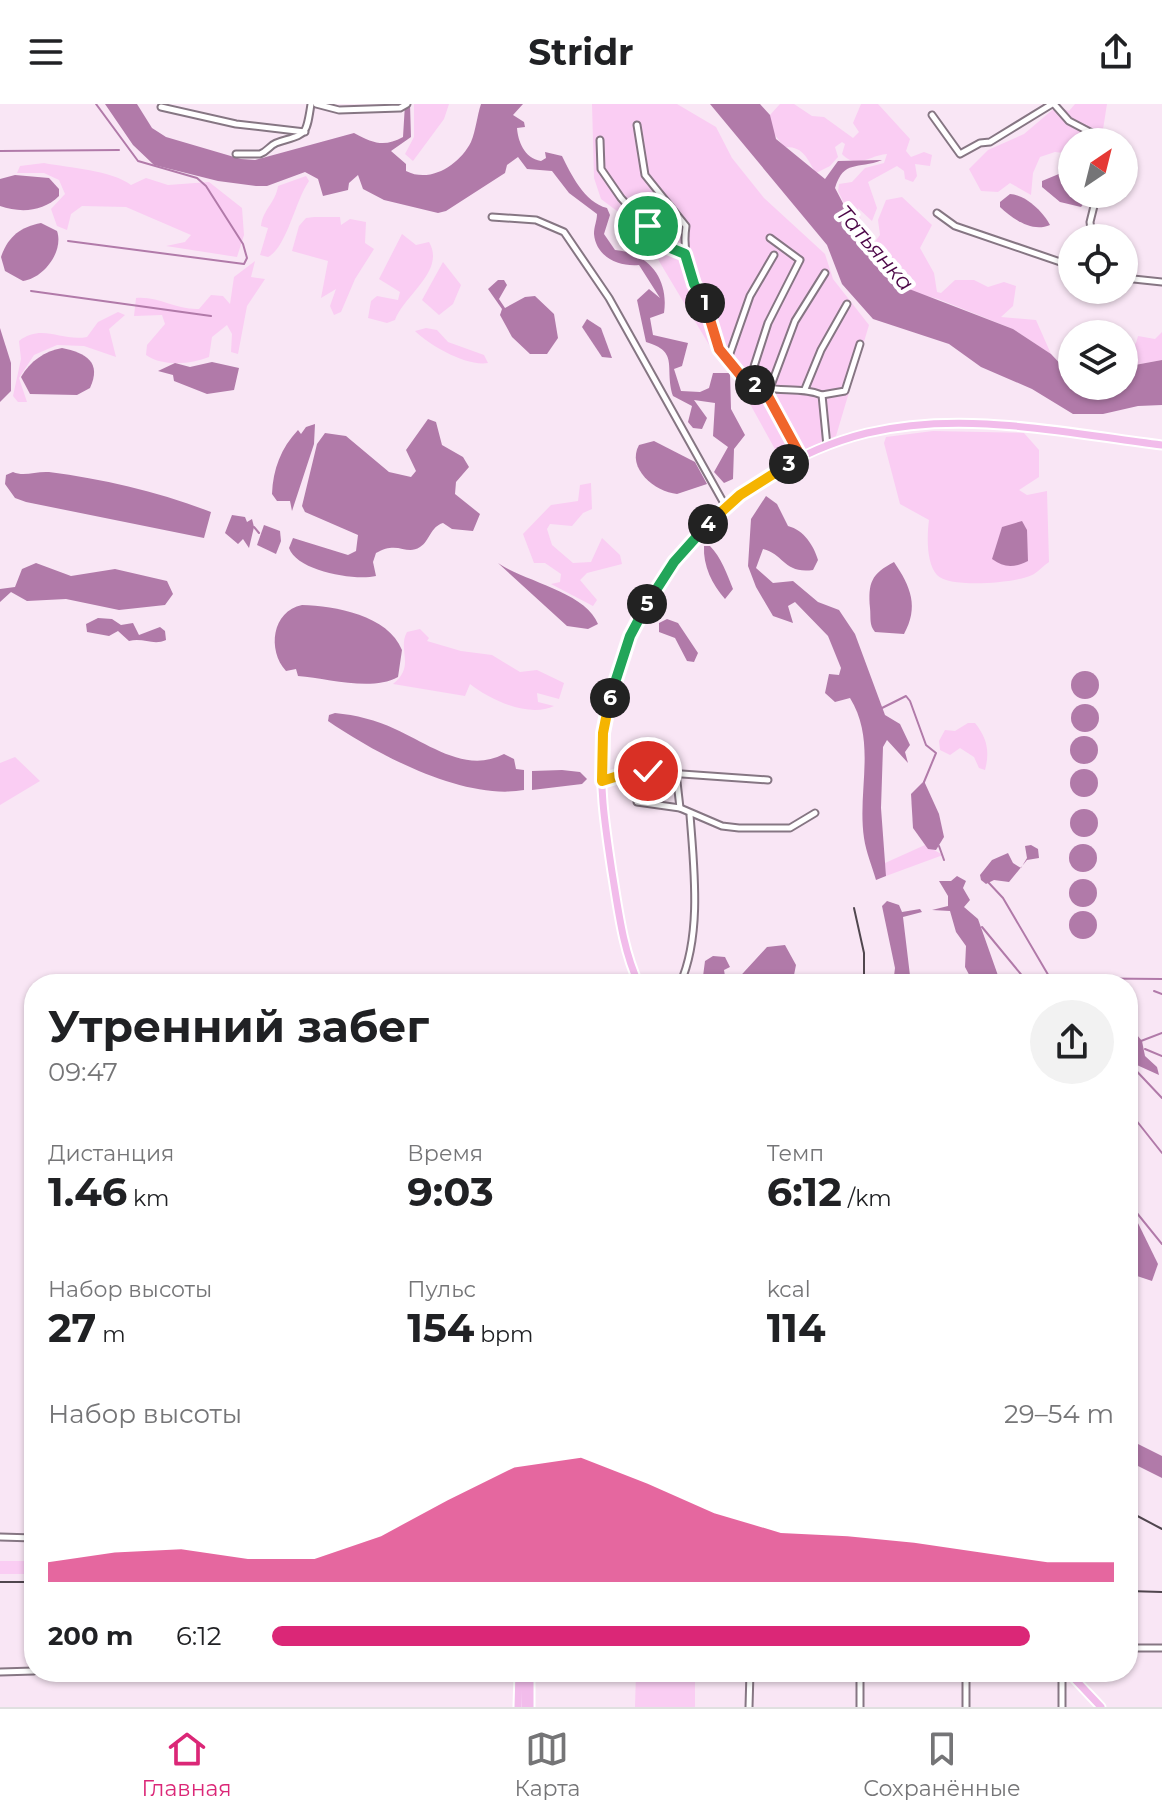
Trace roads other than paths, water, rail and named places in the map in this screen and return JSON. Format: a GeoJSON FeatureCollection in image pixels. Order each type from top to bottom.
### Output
{"type":"FeatureCollection","features":[{"type":"Feature","properties":{"kind":"main road"},"geometry":{"type":"LineString","coordinates":[[636,974],[614,884],[602,781],[606,716],[630,636],[674,562],[726,507],[801,457],[827,446],[897,427],[967,422],[1162,445]]}},
{"type":"Feature","properties":{"kind":"main road"},"geometry":{"type":"LineString","coordinates":[[518,1707],[519,1682]]}},
{"type":"Feature","properties":{"kind":"main road"},"geometry":{"type":"LineString","coordinates":[[528,1682],[528,1707]]}},
{"type":"Feature","properties":{"kind":"main road"},"geometry":{"type":"LineString","coordinates":[[1079,1682],[1101,1707]]}},
{"type":"Feature","properties":{"kind":"street"},"geometry":{"type":"LineString","coordinates":[[236,154],[260,154],[272,144],[300,138],[305,132],[313,104],[339,110],[400,108],[407,104]]}},
{"type":"Feature","properties":{"kind":"street"},"geometry":{"type":"LineString","coordinates":[[932,115],[960,154],[980,143],[990,142],[1053,104],[1069,121],[1082,128]]}},
{"type":"Feature","properties":{"kind":"street"},"geometry":{"type":"LineString","coordinates":[[161,107],[236,124],[305,132]]}},
{"type":"Feature","properties":{"kind":"street"},"geometry":{"type":"LineString","coordinates":[[637,125],[645,175],[686,226],[685,254],[694,284],[708,308],[714,339],[749,382],[767,389],[805,389],[822,395],[845,391],[860,344]]}},
{"type":"Feature","properties":{"kind":"street"},"geometry":{"type":"LineString","coordinates":[[600,140],[601,169],[621,198],[663,245],[685,254]]}},
{"type":"Feature","properties":{"kind":"street"},"geometry":{"type":"LineString","coordinates":[[937,213],[955,226],[1058,261]]}},
{"type":"Feature","properties":{"kind":"street"},"geometry":{"type":"LineString","coordinates":[[492,217],[536,220],[564,232],[609,298],[726,507]]}},
{"type":"Feature","properties":{"kind":"street"},"geometry":{"type":"LineString","coordinates":[[749,382],[768,323],[800,260],[770,238]]}},
{"type":"Feature","properties":{"kind":"street"},"geometry":{"type":"LineString","coordinates":[[728,359],[750,296],[774,255]]}},
{"type":"Feature","properties":{"kind":"street"},"geometry":{"type":"LineString","coordinates":[[801,457],[767,389],[795,321],[825,273]]}},
{"type":"Feature","properties":{"kind":"street"},"geometry":{"type":"LineString","coordinates":[[1138,279],[1162,282]]}},
{"type":"Feature","properties":{"kind":"street"},"geometry":{"type":"LineString","coordinates":[[805,389],[821,350],[847,304]]}},
{"type":"Feature","properties":{"kind":"street"},"geometry":{"type":"LineString","coordinates":[[822,395],[827,446]]}},
{"type":"Feature","properties":{"kind":"street"},"geometry":{"type":"LineString","coordinates":[[602,781],[639,771],[768,780]]}},
{"type":"Feature","properties":{"kind":"street"},"geometry":{"type":"LineString","coordinates":[[676,773],[680,808]]}},
{"type":"Feature","properties":{"kind":"street"},"geometry":{"type":"LineString","coordinates":[[637,802],[680,808],[690,814],[739,828],[790,828],[815,813]]}},
{"type":"Feature","properties":{"kind":"street"},"geometry":{"type":"LineString","coordinates":[[684,974],[689,962],[692,919],[690,814]]}},
{"type":"Feature","properties":{"kind":"street"},"geometry":{"type":"LineString","coordinates":[[0,1537],[24,1538]]}},
{"type":"Feature","properties":{"kind":"street"},"geometry":{"type":"LineString","coordinates":[[1138,1648],[1162,1648]]}},
{"type":"Feature","properties":{"kind":"street"},"geometry":{"type":"LineString","coordinates":[[0,1672],[24,1671]]}},
{"type":"Feature","properties":{"kind":"street"},"geometry":{"type":"LineString","coordinates":[[749,1707],[750,1682]]}},
{"type":"Feature","properties":{"kind":"street"},"geometry":{"type":"LineString","coordinates":[[860,1682],[860,1707]]}},
{"type":"Feature","properties":{"kind":"street"},"geometry":{"type":"LineString","coordinates":[[966,1682],[966,1707]]}},
{"type":"Feature","properties":{"kind":"street"},"geometry":{"type":"LineString","coordinates":[[1062,1682],[1062,1707]]}},
{"type":"Feature","properties":{"kind":"waterway"},"geometry":{"type":"LineString","coordinates":[[68,241],[244,264],[247,258],[243,244],[206,186],[197,178],[138,161],[96,104]]}},
{"type":"Feature","properties":{"kind":"waterway"},"geometry":{"type":"LineString","coordinates":[[0,151],[119,150]]}},
{"type":"Feature","properties":{"kind":"waterway"},"geometry":{"type":"LineString","coordinates":[[31,291],[211,316]]}},
{"type":"Feature","properties":{"kind":"waterway"},"geometry":{"type":"LineString","coordinates":[[254,527],[259,533]]}},
{"type":"Feature","properties":{"kind":"waterway"},"geometry":{"type":"LineString","coordinates":[[882,708],[906,696],[910,701],[926,745],[936,753],[924,782]]}},
{"type":"Feature","properties":{"kind":"waterway"},"geometry":{"type":"LineString","coordinates":[[939,846],[944,860]]}},
{"type":"Feature","properties":{"kind":"waterway"},"geometry":{"type":"LineString","coordinates":[[988,882],[1003,898],[1048,974]]}},
{"type":"Feature","properties":{"kind":"waterway"},"geometry":{"type":"LineString","coordinates":[[982,927],[1021,974]]}},
{"type":"Feature","properties":{"kind":"waterway"},"geometry":{"type":"LineString","coordinates":[[1138,979],[1162,979]]}},
{"type":"Feature","properties":{"kind":"waterway"},"geometry":{"type":"LineString","coordinates":[[1154,991],[1162,994]]}},
{"type":"Feature","properties":{"kind":"waterway"},"geometry":{"type":"LineString","coordinates":[[1141,1041],[1162,1033]]}},
{"type":"Feature","properties":{"kind":"waterway"},"geometry":{"type":"LineString","coordinates":[[1145,1049],[1162,1056]]}},
{"type":"Feature","properties":{"kind":"waterway"},"geometry":{"type":"LineString","coordinates":[[1138,1073],[1162,1098]]}},
{"type":"Feature","properties":{"kind":"waterway"},"geometry":{"type":"LineString","coordinates":[[1138,1123],[1162,1153]]}},
{"type":"Feature","properties":{"kind":"waterway"},"geometry":{"type":"LineString","coordinates":[[1138,1214],[1162,1244]]}},
{"type":"Feature","properties":{"kind":"railway"},"geometry":{"type":"LineString","coordinates":[[854,908],[864,953],[864,974]]}},
{"type":"Feature","properties":{"kind":"railway"},"geometry":{"type":"LineString","coordinates":[[1138,1516],[1162,1529]]}},
{"type":"Feature","properties":{"kind":"railway"},"geometry":{"type":"LineString","coordinates":[[0,1582],[24,1582]]}},
{"type":"Feature","properties":{"kind":"railway"},"geometry":{"type":"LineString","coordinates":[[1138,1591],[1162,1592]]}},
{"type":"Feature","properties":{"kind":"water label","name":"Татьянка"},"geometry":{"type":"Point","coordinates":[875,248]}}]}
